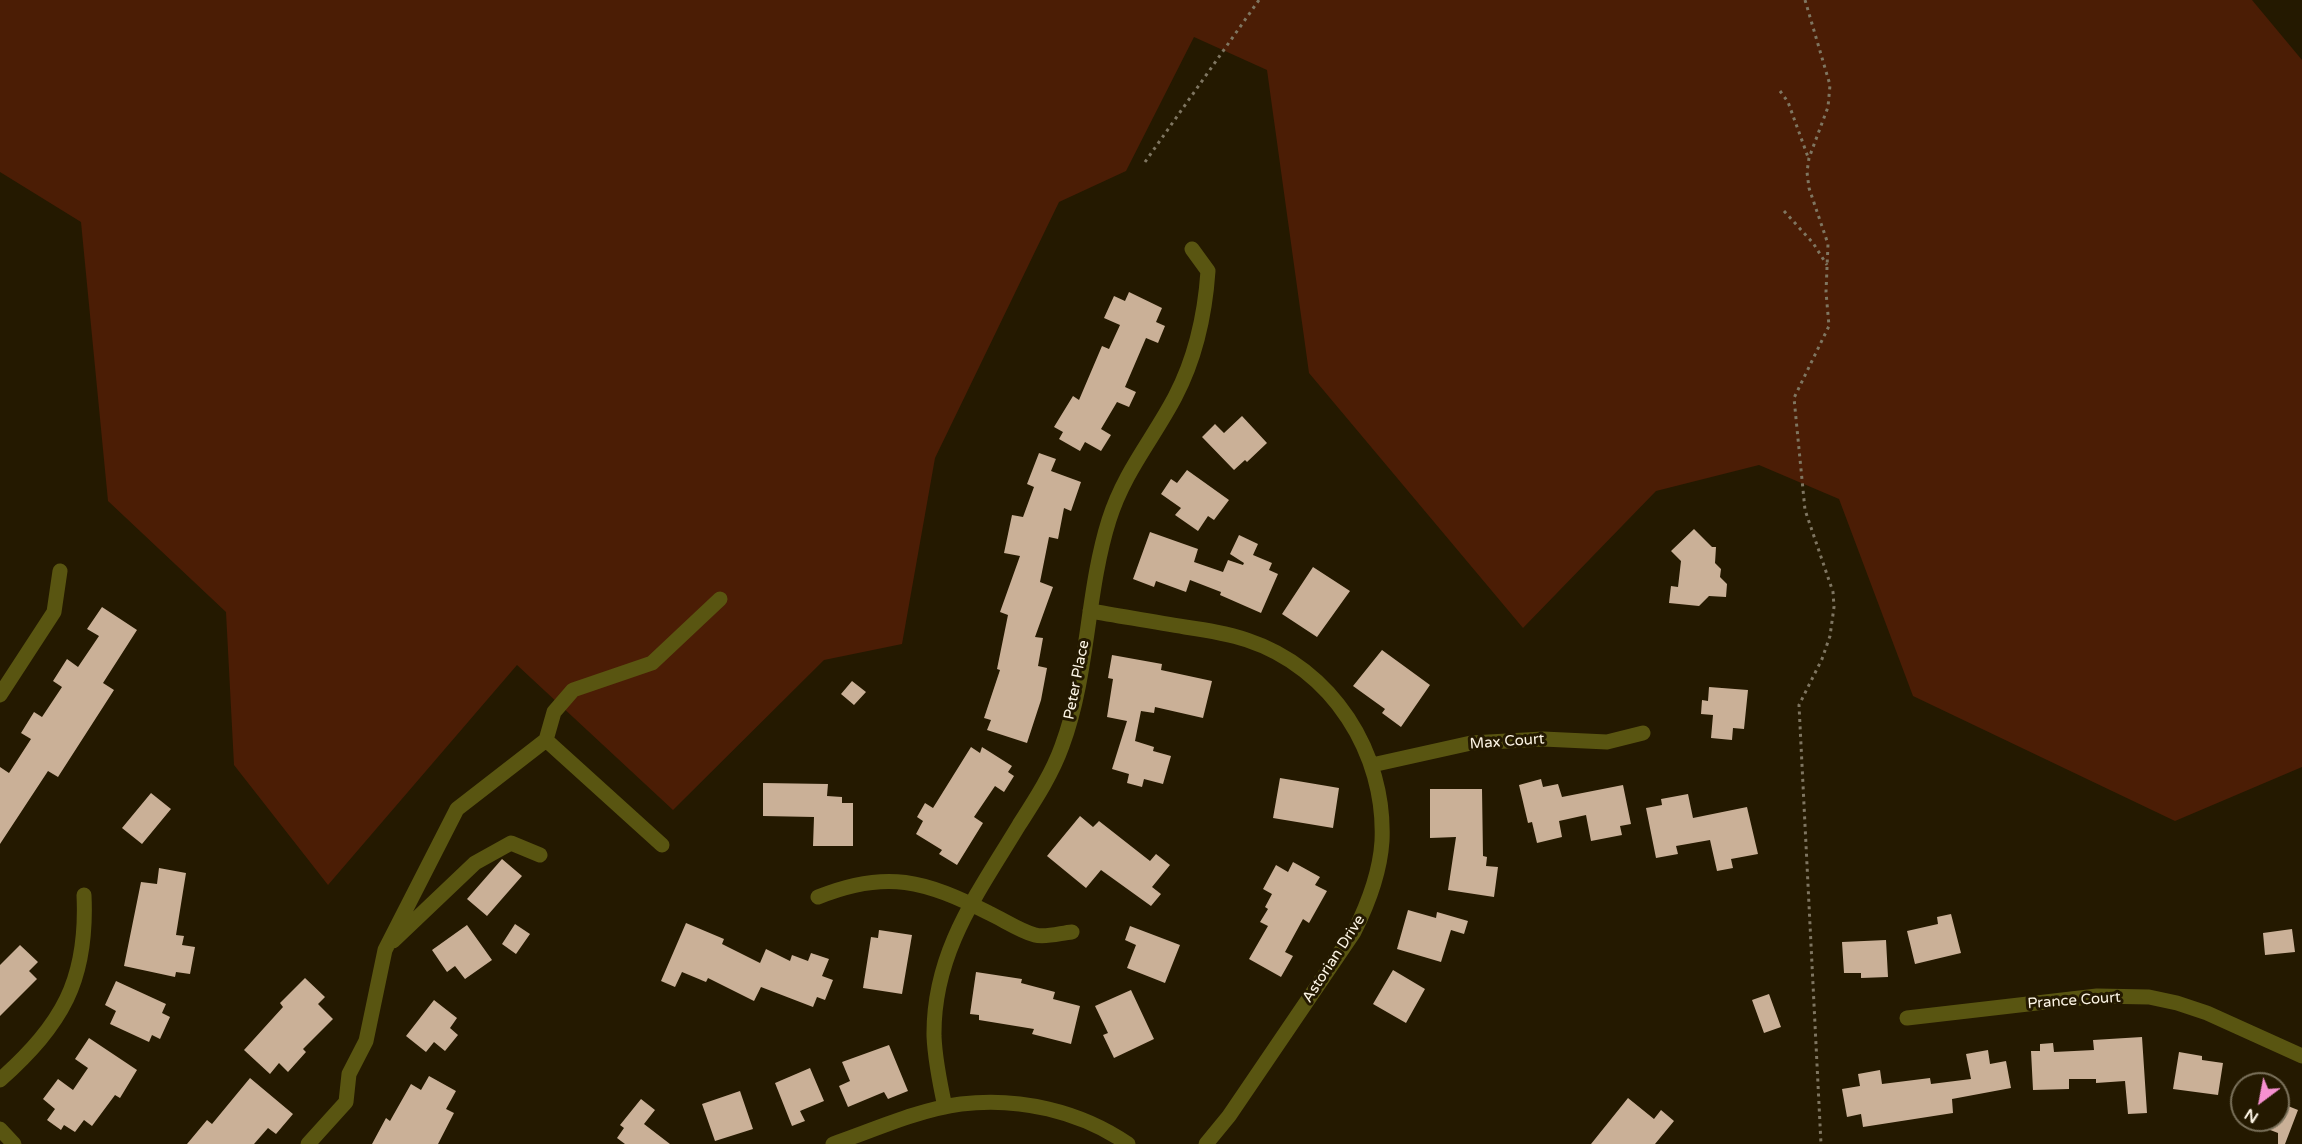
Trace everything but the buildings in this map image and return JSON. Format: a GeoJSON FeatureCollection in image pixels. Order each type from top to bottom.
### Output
{"type":"FeatureCollection","features":[{"type":"Feature","properties":{"kind":"street","name":"Peter Place"},"geometry":{"type":"LineString","coordinates":[[945,1107],[934,1036],[938,990],[950,946],[971,904],[1046,782],[1062,747],[1074,709],[1099,557],[1109,519],[1139,453],[1175,397],[1190,366],[1200,333],[1208,271],[1192,249]]}},
{"type":"Feature","properties":{"kind":"street"},"geometry":{"type":"LineString","coordinates":[[0,695],[54,612],[60,571]]}},
{"type":"Feature","properties":{"kind":"street"},"geometry":{"type":"LineString","coordinates":[[308,1144],[346,1102],[349,1074],[366,1041],[385,950],[457,809],[546,740],[555,712],[573,690],[652,663],[720,599]]}},
{"type":"Feature","properties":{"kind":"street","name":"Astorian Drive"},"geometry":{"type":"LineString","coordinates":[[1090,611],[1224,633],[1274,651],[1304,670],[1334,698],[1361,738],[1372,765],[1382,812],[1382,843],[1376,878],[1365,910],[1354,932],[1236,1106],[1206,1144]]}},
{"type":"Feature","properties":{"kind":"street","name":"Max Court"},"geometry":{"type":"LineString","coordinates":[[1372,765],[1472,743],[1543,739],[1608,742],[1642,734]]}},
{"type":"Feature","properties":{"kind":"street"},"geometry":{"type":"LineString","coordinates":[[546,740],[662,844]]}},
{"type":"Feature","properties":{"kind":"street"},"geometry":{"type":"LineString","coordinates":[[385,950],[475,863],[511,843],[540,855]]}},
{"type":"Feature","properties":{"kind":"street"},"geometry":{"type":"LineString","coordinates":[[818,897],[851,885],[886,881],[930,887],[1037,936],[1072,932]]}},
{"type":"Feature","properties":{"kind":"street"},"geometry":{"type":"LineString","coordinates":[[0,1080],[31,1052],[48,1031],[62,1008],[82,954],[86,923],[84,895]]}},
{"type":"Feature","properties":{"kind":"street","name":"Prance Court"},"geometry":{"type":"LineString","coordinates":[[1907,1018],[2097,996],[2150,997],[2207,1013],[2302,1056]]}},
{"type":"Feature","properties":{"kind":"street"},"geometry":{"type":"LineString","coordinates":[[833,1144],[945,1107],[991,1102],[1024,1104],[1057,1111],[1086,1121],[1128,1144]]}},
{"type":"Feature","properties":{"kind":"street"},"geometry":{"type":"LineString","coordinates":[[0,1129],[14,1144]]}},
{"type":"Feature","properties":{"kind":"path"},"geometry":{"type":"LineString","coordinates":[[1145,162],[1259,0]]}},
{"type":"Feature","properties":{"kind":"path"},"geometry":{"type":"LineString","coordinates":[[1805,0],[1830,85],[1827,107],[1809,159],[1807,172],[1809,188],[1828,244],[1826,292],[1829,326],[1794,398],[1805,510],[1833,592],[1834,607],[1830,636],[1799,705],[1821,1144]]}},
{"type":"Feature","properties":{"kind":"path"},"geometry":{"type":"LineString","coordinates":[[1780,92],[1788,102],[1809,159]]}},
{"type":"Feature","properties":{"kind":"path"},"geometry":{"type":"LineString","coordinates":[[1784,212],[1813,243],[1828,266]]}},
{"type":"Feature","properties":{"kind":"shaded area"},"geometry":{"type":"Polygon","coordinates":[[[0,0],[2252,0],[2302,60],[2302,767],[2175,821],[1913,696],[1839,499],[1759,465],[1656,491],[1523,628],[1309,373],[1267,70],[1194,37],[1126,171],[1059,202],[935,458],[902,644],[824,660],[673,810],[517,665],[328,885],[234,765],[226,612],[108,501],[81,222],[0,172],[0,0]]]}}]}
